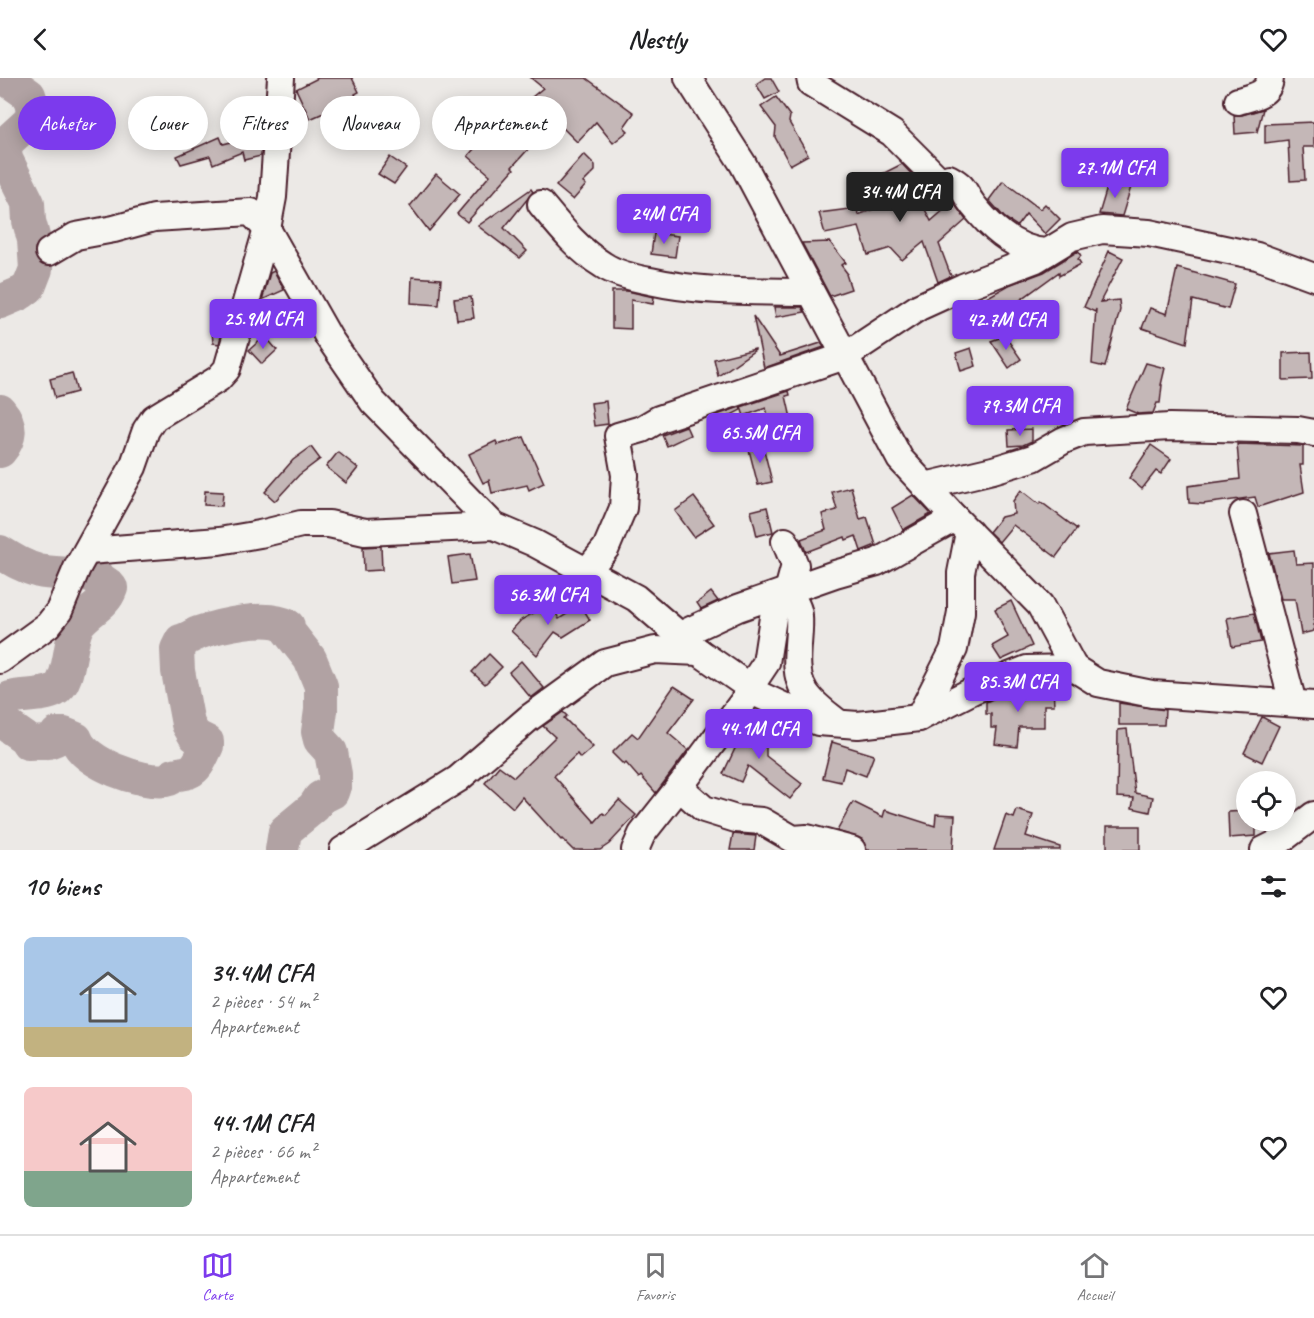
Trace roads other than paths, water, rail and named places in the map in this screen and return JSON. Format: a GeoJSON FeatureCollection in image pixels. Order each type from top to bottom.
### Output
{"type":"FeatureCollection","features":[{"type":"Feature","properties":{"kind":"street"},"geometry":{"type":"LineString","coordinates":[[0,660],[48,625],[59,611],[78,566],[133,467],[146,430],[154,418],[218,380],[227,369],[267,229],[273,197],[281,78]]}},
{"type":"Feature","properties":{"kind":"street"},"geometry":{"type":"LineString","coordinates":[[688,78],[742,165],[900,459],[1040,605],[1074,668],[1098,683],[1152,694],[1303,704],[1243,514]]}},
{"type":"Feature","properties":{"kind":"street"},"geometry":{"type":"LineString","coordinates":[[810,78],[812,83],[892,133],[941,182],[949,178],[962,185],[970,202],[1005,236],[1018,245],[1034,251],[1047,252]]}},
{"type":"Feature","properties":{"kind":"street"},"geometry":{"type":"LineString","coordinates":[[1238,101],[1262,94],[1270,84],[1270,78]]}},
{"type":"Feature","properties":{"kind":"street"},"geometry":{"type":"LineString","coordinates":[[541,204],[570,240],[604,266],[632,278],[677,287],[722,291],[810,292]]}},
{"type":"Feature","properties":{"kind":"street"},"geometry":{"type":"LineString","coordinates":[[49,252],[76,236],[114,230],[154,218],[251,212],[267,229],[329,338],[373,402],[494,526],[534,543],[636,598],[699,652],[745,684],[751,691],[818,722],[858,725],[919,718],[974,690],[1027,669],[1074,668]]}},
{"type":"Feature","properties":{"kind":"street"},"geometry":{"type":"LineString","coordinates":[[587,571],[606,549],[623,508],[625,475],[618,436],[642,429],[659,419],[844,356],[919,307],[963,287],[1036,259],[1072,237],[1102,230],[1149,233],[1257,256],[1314,278]]}},
{"type":"Feature","properties":{"kind":"street"},"geometry":{"type":"LineString","coordinates":[[925,486],[1033,458],[1064,440],[1084,432],[1170,427],[1314,432]]}},
{"type":"Feature","properties":{"kind":"street"},"geometry":{"type":"LineString","coordinates":[[78,566],[260,534],[301,524],[329,524],[365,532],[494,526]]}},
{"type":"Feature","properties":{"kind":"street"},"geometry":{"type":"LineString","coordinates":[[680,635],[738,609],[877,562],[962,525]]}},
{"type":"Feature","properties":{"kind":"street"},"geometry":{"type":"LineString","coordinates":[[919,718],[954,649],[961,612],[962,525]]}},
{"type":"Feature","properties":{"kind":"street"},"geometry":{"type":"LineString","coordinates":[[635,850],[642,834],[751,691],[766,663],[774,611],[788,591],[795,565],[785,541]]}},
{"type":"Feature","properties":{"kind":"street"},"geometry":{"type":"LineString","coordinates":[[788,591],[799,614],[798,664],[804,690],[820,709],[840,724]]}},
{"type":"Feature","properties":{"kind":"street"},"geometry":{"type":"LineString","coordinates":[[342,850],[458,779],[529,718],[605,663],[655,650],[699,652]]}},
{"type":"Feature","properties":{"kind":"street"},"geometry":{"type":"LineString","coordinates":[[684,781],[685,792],[704,809],[736,819],[762,821],[793,839],[807,838],[852,850]]}},
{"type":"Feature","properties":{"kind":"street"},"geometry":{"type":"LineString","coordinates":[[1264,850],[1276,844],[1314,815]]}},
{"type":"Feature","properties":{"kind":"waterway"},"geometry":{"type":"LineString","coordinates":[[0,302],[29,287],[36,269],[28,203],[6,159],[5,151],[7,142],[30,121],[33,109],[29,95],[5,78]]}},
{"type":"Feature","properties":{"kind":"waterway"},"geometry":{"type":"LineString","coordinates":[[0,411],[7,421],[9,431],[0,451]]}},
{"type":"Feature","properties":{"kind":"waterway"},"geometry":{"type":"LineString","coordinates":[[0,552],[34,569],[97,578],[111,588],[105,599],[80,622],[76,629],[67,669],[60,685],[55,690],[44,694],[10,698],[1,706],[1,721],[25,738],[28,743],[48,742],[56,739],[57,734],[64,734],[76,739],[81,748],[102,764],[143,779],[166,780],[192,770],[201,759],[207,746],[207,742],[195,736],[188,724],[178,671],[177,649],[181,641],[198,633],[244,622],[268,621],[288,626],[288,631],[310,659],[321,686],[318,732],[320,740],[331,752],[335,783],[332,792],[320,798],[314,807],[285,831],[282,850]]}}]}
